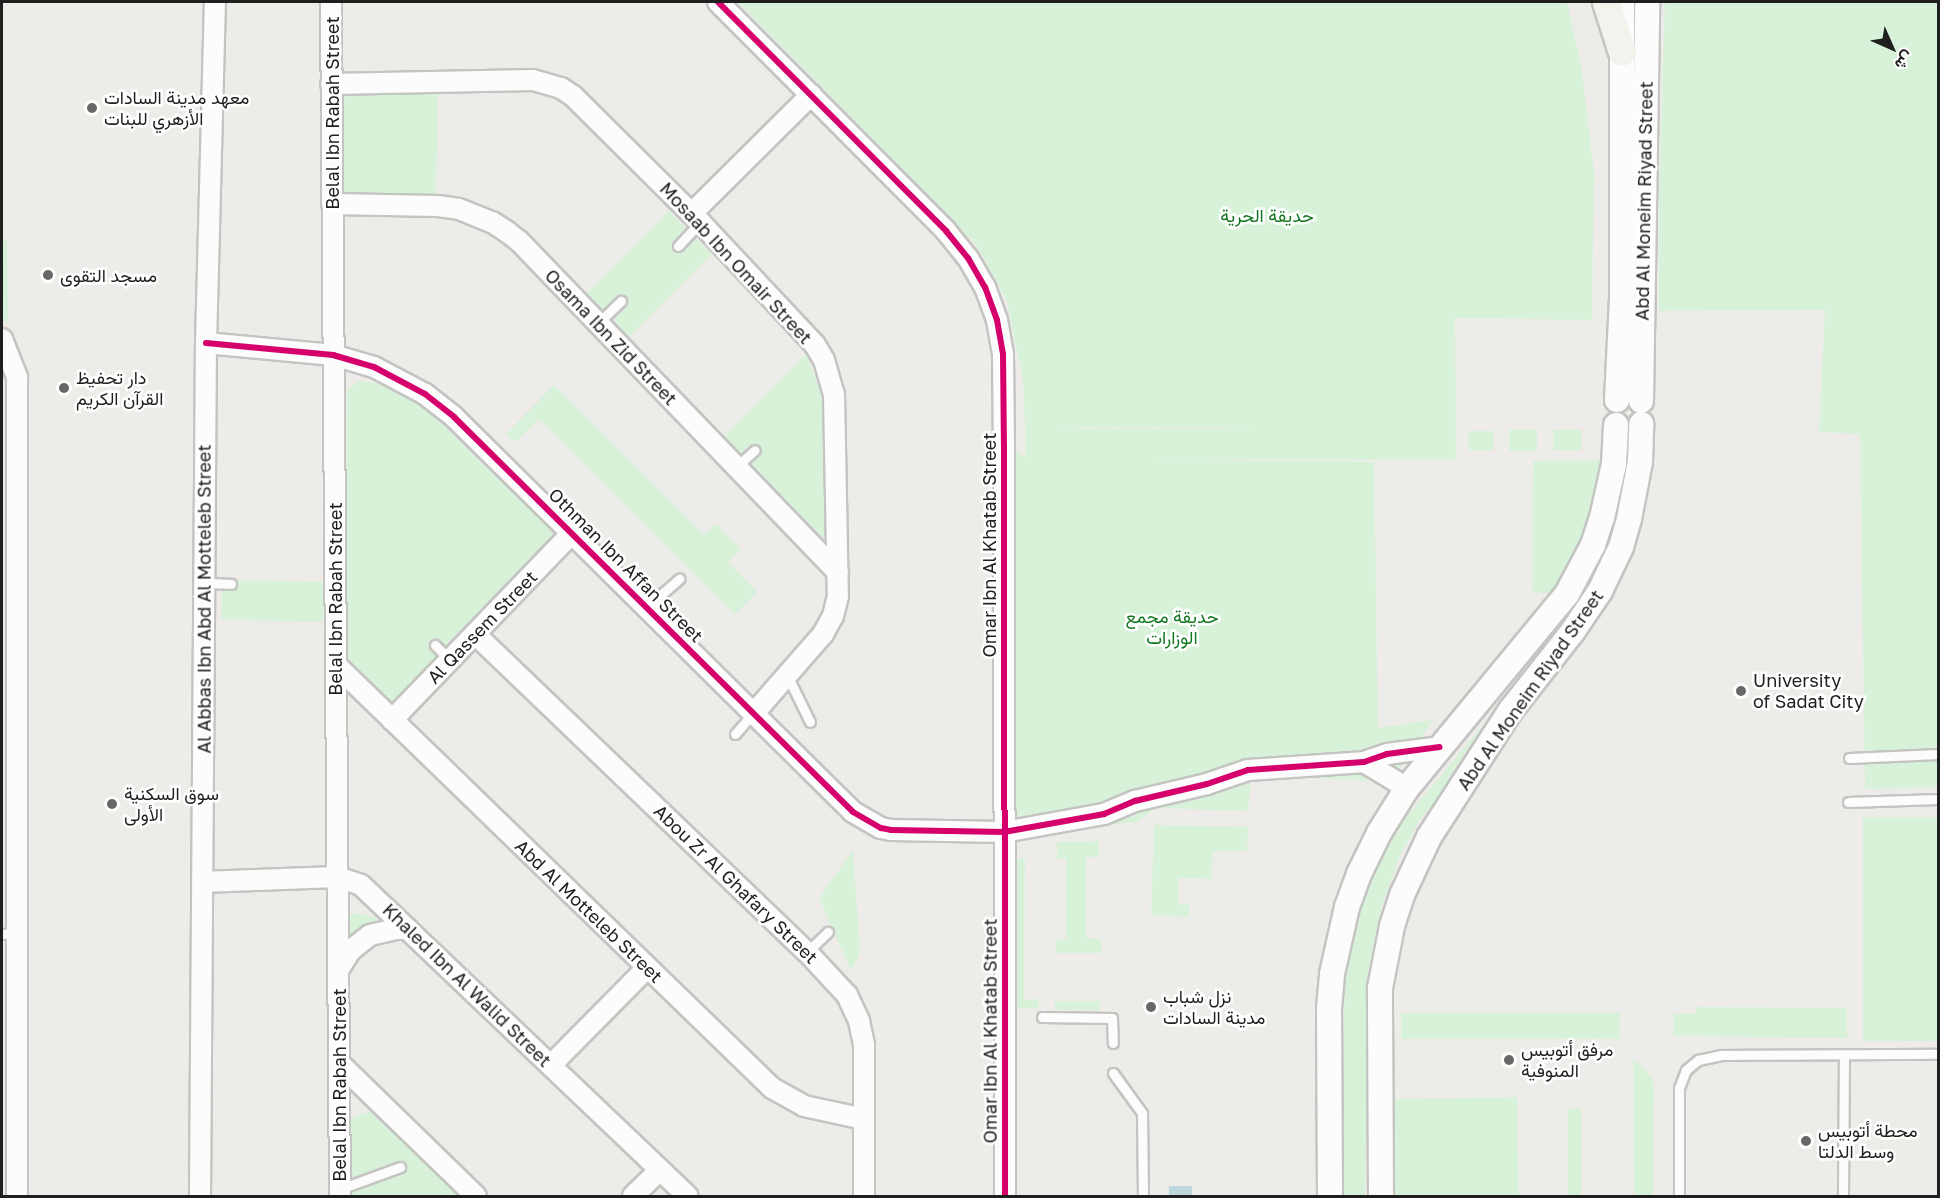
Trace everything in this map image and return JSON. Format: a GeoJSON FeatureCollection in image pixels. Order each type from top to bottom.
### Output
{"type":"FeatureCollection","features":[{"type":"Feature","properties":{"kind":"main road"},"geometry":{"type":"LineString","coordinates":[[1606,2],[1622,52]]}},
{"type":"Feature","properties":{"kind":"street","name":"Al Abbas Ibn Abd Al Motteleb Street"},"geometry":{"type":"LineString","coordinates":[[200,1197],[206,343],[216,2]]}},
{"type":"Feature","properties":{"kind":"street","name":"Belal Ibn Rabah Street"},"geometry":{"type":"LineString","coordinates":[[331,2],[340,1193]]}},
{"type":"Feature","properties":{"kind":"street","name":"Omar Ibn Al Khatab Street"},"geometry":{"type":"LineString","coordinates":[[718,2],[946,231],[968,258],[985,287],[997,320],[1003,365],[1005,1197]]}},
{"type":"Feature","properties":{"kind":"street","name":"Abd Al Moneim Riyad Street"},"geometry":{"type":"LineString","coordinates":[[1617,400],[1622,296],[1622,2]]}},
{"type":"Feature","properties":{"kind":"street","name":"Abd Al Moneim Riyad Street"},"geometry":{"type":"LineString","coordinates":[[1381,1197],[1379,1018],[1384,957],[1392,926],[1414,865],[1512,710],[1583,618],[1611,569],[1624,537],[1636,491],[1641,412],[1647,2]]}},
{"type":"Feature","properties":{"kind":"street","name":"Mosaab Ibn Omair Street"},"geometry":{"type":"LineString","coordinates":[[331,84],[533,80],[547,82],[573,96],[696,218],[799,325],[815,345],[830,377],[836,412],[838,596],[828,625],[754,713]]}},
{"type":"Feature","properties":{"kind":"street"},"geometry":{"type":"LineString","coordinates":[[696,218],[811,95]]}},
{"type":"Feature","properties":{"kind":"street","name":"Osama Ibn Zid Street"},"geometry":{"type":"LineString","coordinates":[[332,204],[438,206],[477,215],[492,222],[519,241],[838,573]]}},
{"type":"Feature","properties":{"kind":"street"},"geometry":{"type":"LineString","coordinates":[[2,339],[17,377],[9,583],[9,1004],[16,1197]]}},
{"type":"Feature","properties":{"kind":"street","name":"Othman Ibn Affan Street"},"geometry":{"type":"LineString","coordinates":[[206,343],[333,355],[374,367],[425,394],[454,417],[853,812],[871,824],[891,830],[1005,832],[1104,814],[1135,801],[1207,784],[1248,770],[1364,762],[1387,754],[1440,747]]}},
{"type":"Feature","properties":{"kind":"street","name":"Abd Al Moneim Riyad Street"},"geometry":{"type":"LineString","coordinates":[[1330,1197],[1329,1009],[1338,940],[1359,874],[1379,833],[1407,788],[1486,690],[1551,617],[1581,570],[1593,545],[1609,491],[1616,425]]}},
{"type":"Feature","properties":{"kind":"street","name":"Al Qassem Street"},"geometry":{"type":"LineString","coordinates":[[392,720],[572,533]]}},
{"type":"Feature","properties":{"kind":"street","name":"Abou Zr Al Ghafary Street"},"geometry":{"type":"LineString","coordinates":[[475,634],[838,982],[859,1020],[864,1045],[864,1197]]}},
{"type":"Feature","properties":{"kind":"street","name":"Abd Al Motteleb Street"},"geometry":{"type":"LineString","coordinates":[[336,665],[772,1088],[804,1106],[864,1119]]}},
{"type":"Feature","properties":{"kind":"street"},"geometry":{"type":"LineString","coordinates":[[1486,690],[1512,710]]}},
{"type":"Feature","properties":{"kind":"street"},"geometry":{"type":"LineString","coordinates":[[1364,762],[1407,788]]}},
{"type":"Feature","properties":{"kind":"street","name":"Khaled Ibn Al Walid Street"},"geometry":{"type":"LineString","coordinates":[[202,882],[337,877],[361,885],[688,1197]]}},
{"type":"Feature","properties":{"kind":"street"},"geometry":{"type":"LineString","coordinates":[[338,970],[351,950],[370,935],[382,931],[408,929]]}},
{"type":"Feature","properties":{"kind":"street"},"geometry":{"type":"LineString","coordinates":[[551,1065],[647,968]]}},
{"type":"Feature","properties":{"kind":"street"},"geometry":{"type":"LineString","coordinates":[[339,1063],[476,1197]]}},
{"type":"Feature","properties":{"kind":"street"},"geometry":{"type":"LineString","coordinates":[[633,1197],[660,1170]]}},
{"type":"Feature","properties":{"kind":"lane"},"geometry":{"type":"LineString","coordinates":[[678,246],[696,218]]}},
{"type":"Feature","properties":{"kind":"lane"},"geometry":{"type":"LineString","coordinates":[[598,323],[621,301]]}},
{"type":"Feature","properties":{"kind":"lane"},"geometry":{"type":"LineString","coordinates":[[736,467],[755,450]]}},
{"type":"Feature","properties":{"kind":"lane"},"geometry":{"type":"LineString","coordinates":[[647,607],[679,579]]}},
{"type":"Feature","properties":{"kind":"lane"},"geometry":{"type":"LineString","coordinates":[[204,583],[231,584]]}},
{"type":"Feature","properties":{"kind":"lane"},"geometry":{"type":"LineString","coordinates":[[435,645],[450,660]]}},
{"type":"Feature","properties":{"kind":"lane"},"geometry":{"type":"LineString","coordinates":[[787,675],[810,722]]}},
{"type":"Feature","properties":{"kind":"lane"},"geometry":{"type":"LineString","coordinates":[[735,734],[754,713]]}},
{"type":"Feature","properties":{"kind":"lane"},"geometry":{"type":"LineString","coordinates":[[1849,758],[1938,754]]}},
{"type":"Feature","properties":{"kind":"lane"},"geometry":{"type":"LineString","coordinates":[[1848,802],[1938,799]]}},
{"type":"Feature","properties":{"kind":"lane"},"geometry":{"type":"LineString","coordinates":[[807,952],[828,932]]}},
{"type":"Feature","properties":{"kind":"lane"},"geometry":{"type":"LineString","coordinates":[[1042,1017],[1112,1018],[1113,1043]]}},
{"type":"Feature","properties":{"kind":"lane"},"geometry":{"type":"LineString","coordinates":[[1679,1197],[1679,1088],[1686,1070],[1698,1060],[1721,1055],[1938,1054]]}},
{"type":"Feature","properties":{"kind":"lane"},"geometry":{"type":"LineString","coordinates":[[1843,1197],[1844,1055]]}},
{"type":"Feature","properties":{"kind":"lane"},"geometry":{"type":"LineString","coordinates":[[1113,1073],[1142,1113],[1143,1197]]}},
{"type":"Feature","properties":{"kind":"lane"},"geometry":{"type":"LineString","coordinates":[[340,1193],[400,1167]]}},
{"type":"Feature","properties":{"kind":"green space","name":"حديقة الحرية"},"geometry":{"type":"Polygon","coordinates":[[[738,2],[1567,2],[1581,64],[1594,172],[1592,320],[1455,318],[1456,460],[1148,459],[1374,462],[1378,728],[1433,720],[1390,782],[1251,775],[1248,811],[1156,808],[1137,822],[1004,832],[1004,445],[1025,457],[1023,381],[1007,301],[976,244],[738,2]],[[1084,427],[1057,428],[1256,429],[1084,427]]]}},
{"type":"Feature","properties":{"kind":"green space"},"geometry":{"type":"Polygon","coordinates":[[[1665,2],[1938,2],[1938,788],[1865,789],[1860,434],[1819,432],[1825,310],[1659,311],[1659,196],[1665,2]]]}},
{"type":"Feature","properties":{"kind":"green space"},"geometry":{"type":"Polygon","coordinates":[[[349,93],[438,94],[436,198],[350,196],[343,191],[344,98],[349,93]]]}},
{"type":"Feature","properties":{"kind":"green space"},"geometry":{"type":"Polygon","coordinates":[[[669,211],[712,254],[627,340],[583,297],[669,211]]]}},
{"type":"Feature","properties":{"kind":"green space"},"geometry":{"type":"Polygon","coordinates":[[[7,239],[8,324],[2,317],[2,241],[7,239]]]}},
{"type":"Feature","properties":{"kind":"green space"},"geometry":{"type":"Polygon","coordinates":[[[806,354],[825,401],[824,541],[724,437],[806,354]]]}},
{"type":"Feature","properties":{"kind":"green space"},"geometry":{"type":"Polygon","coordinates":[[[358,381],[376,383],[425,407],[562,538],[393,705],[377,697],[355,677],[345,653],[347,390],[358,381]]]}},
{"type":"Feature","properties":{"kind":"green space"},"geometry":{"type":"Polygon","coordinates":[[[554,385],[704,535],[716,524],[741,549],[728,562],[757,592],[735,614],[539,419],[515,442],[506,434],[554,385]]]}},
{"type":"Feature","properties":{"kind":"green space"},"geometry":{"type":"Polygon","coordinates":[[[1509,430],[1537,430],[1537,451],[1509,451],[1509,430]]]}},
{"type":"Feature","properties":{"kind":"green space"},"geometry":{"type":"Polygon","coordinates":[[[1553,430],[1581,430],[1581,450],[1553,450],[1553,430]]]}},
{"type":"Feature","properties":{"kind":"green space"},"geometry":{"type":"Polygon","coordinates":[[[1468,431],[1493,431],[1493,450],[1468,450],[1468,431]]]}},
{"type":"Feature","properties":{"kind":"green space"},"geometry":{"type":"Polygon","coordinates":[[[1604,460],[1598,514],[1559,594],[1532,592],[1533,461],[1604,460]]]}},
{"type":"Feature","properties":{"kind":"green space"},"geometry":{"type":"Polygon","coordinates":[[[222,580],[324,582],[323,622],[221,620],[222,580]]]}},
{"type":"Feature","properties":{"kind":"green space"},"geometry":{"type":"Polygon","coordinates":[[[1484,724],[1491,729],[1420,820],[1402,851],[1382,905],[1368,971],[1365,1196],[1341,1196],[1340,1098],[1346,967],[1362,900],[1387,847],[1409,814],[1484,724]]]}},
{"type":"Feature","properties":{"kind":"green space"},"geometry":{"type":"Polygon","coordinates":[[[1863,817],[1938,817],[1938,1041],[1863,1041],[1863,817]]]}},
{"type":"Feature","properties":{"kind":"green space"},"geometry":{"type":"Polygon","coordinates":[[[1154,825],[1248,827],[1247,851],[1213,851],[1212,879],[1179,878],[1178,904],[1189,905],[1189,917],[1151,916],[1154,825]]]}},
{"type":"Feature","properties":{"kind":"green space"},"geometry":{"type":"Polygon","coordinates":[[[1099,841],[1099,857],[1086,857],[1086,938],[1101,939],[1101,953],[1056,953],[1056,940],[1066,939],[1066,859],[1057,859],[1057,842],[1099,841]]]}},
{"type":"Feature","properties":{"kind":"green space"},"geometry":{"type":"Polygon","coordinates":[[[853,850],[860,952],[851,971],[819,898],[853,850]]]}},
{"type":"Feature","properties":{"kind":"green space"},"geometry":{"type":"Polygon","coordinates":[[[1025,858],[1024,1000],[1039,999],[1039,1008],[1014,1008],[1014,859],[1025,858]]]}},
{"type":"Feature","properties":{"kind":"green space"},"geometry":{"type":"Polygon","coordinates":[[[357,913],[376,918],[386,926],[346,951],[346,918],[357,913]]]}},
{"type":"Feature","properties":{"kind":"green space"},"geometry":{"type":"Polygon","coordinates":[[[1055,1001],[1100,1001],[1100,1010],[1055,1010],[1055,1001]]]}},
{"type":"Feature","properties":{"kind":"green space"},"geometry":{"type":"Polygon","coordinates":[[[1696,1007],[1847,1008],[1847,1038],[1673,1036],[1674,1014],[1695,1014],[1696,1007]]]}},
{"type":"Feature","properties":{"kind":"green space"},"geometry":{"type":"Polygon","coordinates":[[[1401,1013],[1620,1013],[1620,1039],[1401,1039],[1401,1013]]]}},
{"type":"Feature","properties":{"kind":"green space"},"geometry":{"type":"Polygon","coordinates":[[[1633,1059],[1645,1069],[1652,1079],[1654,1089],[1653,1196],[1634,1196],[1633,1059]]]}},
{"type":"Feature","properties":{"kind":"green space"},"geometry":{"type":"Polygon","coordinates":[[[1517,1097],[1519,1196],[1392,1196],[1390,1099],[1517,1097]]]}},
{"type":"Feature","properties":{"kind":"green space"},"geometry":{"type":"Polygon","coordinates":[[[1568,1109],[1581,1109],[1581,1196],[1568,1196],[1568,1109]]]}},
{"type":"Feature","properties":{"kind":"green space"},"geometry":{"type":"Polygon","coordinates":[[[374,1112],[457,1196],[349,1196],[348,1129],[353,1117],[374,1112]]]}},
{"type":"Feature","properties":{"kind":"water"},"geometry":{"type":"Polygon","coordinates":[[[1169,1186],[1192,1186],[1192,1196],[1169,1196],[1169,1186]]]}},
{"type":"Feature","properties":{"kind":"cycle path"},"geometry":{"type":"LineString","coordinates":[[718,2],[946,231],[968,258],[985,287],[997,320],[1003,354],[1004,445],[1005,1196]]}},
{"type":"Feature","properties":{"kind":"cycle path"},"geometry":{"type":"LineString","coordinates":[[206,343],[333,355],[374,367],[425,394],[454,417],[853,812],[881,828],[1004,832],[1104,814],[1135,801],[1207,784],[1248,770],[1364,762],[1387,754],[1440,747]]}},
{"type":"Feature","properties":{"kind":"place","name":"معهد مدينة السادات الأزهري للبنات"},"geometry":{"type":"Point","coordinates":[92,108]}},
{"type":"Feature","properties":{"kind":"place","name":"مسجد التقوى"},"geometry":{"type":"Point","coordinates":[48,275]}},
{"type":"Feature","properties":{"kind":"place","name":"دار تحفيظ القرآن الكريم"},"geometry":{"type":"Point","coordinates":[64,388]}},
{"type":"Feature","properties":{"kind":"place","name":"University of Sadat City"},"geometry":{"type":"Point","coordinates":[1741,691]}},
{"type":"Feature","properties":{"kind":"place","name":"سوق السكنية الأولى"},"geometry":{"type":"Point","coordinates":[112,804]}},
{"type":"Feature","properties":{"kind":"place","name":"نزل شباب مدينة السادات"},"geometry":{"type":"Point","coordinates":[1151,1007]}},
{"type":"Feature","properties":{"kind":"place","name":"مرفق أتوبيس المنوفية"},"geometry":{"type":"Point","coordinates":[1509,1060]}},
{"type":"Feature","properties":{"kind":"place","name":"محطة أتوبيس وسط الدلتا"},"geometry":{"type":"Point","coordinates":[1806,1141]}},
{"type":"Feature","properties":{"kind":"park label","name":"حديقة مجمع الوزارات"},"geometry":{"type":"Point","coordinates":[1172,627]}}]}
